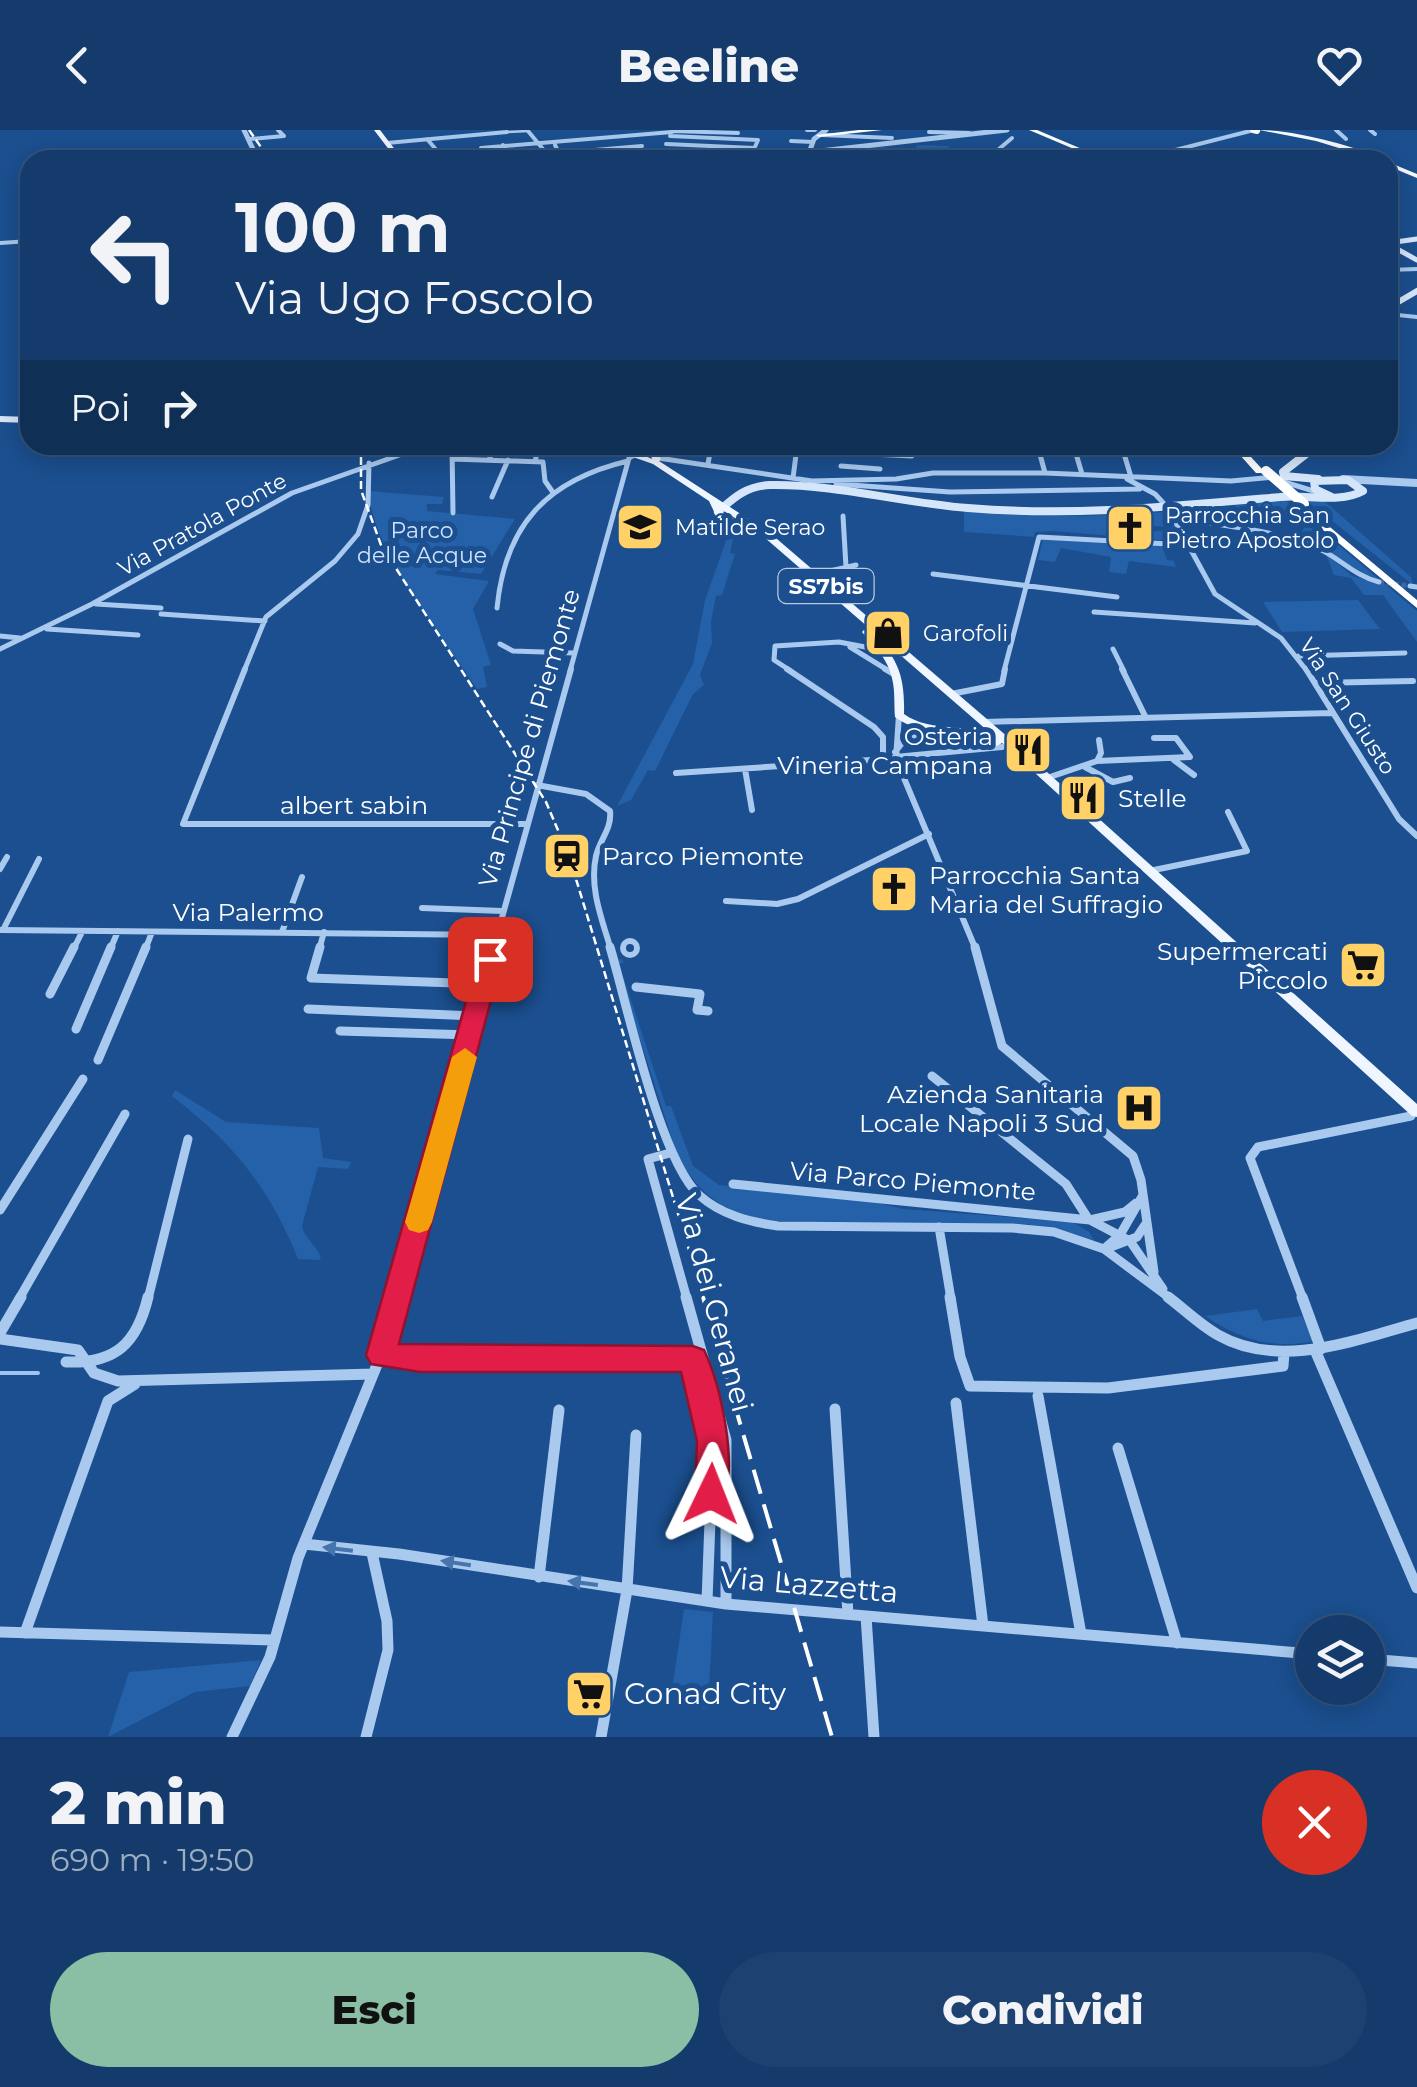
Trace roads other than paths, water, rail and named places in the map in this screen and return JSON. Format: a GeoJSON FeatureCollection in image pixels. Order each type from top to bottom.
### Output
{"type":"FeatureCollection","features":[{"type":"Feature","properties":{"kind":"highway"},"geometry":{"type":"LineString","coordinates":[[815,143],[846,132],[879,130]]}},
{"type":"Feature","properties":{"kind":"highway"},"geometry":{"type":"LineString","coordinates":[[1258,130],[1346,150]]}},
{"type":"Feature","properties":{"kind":"highway"},"geometry":{"type":"LineString","coordinates":[[1258,130],[1345,150]]}},
{"type":"Feature","properties":{"kind":"highway"},"geometry":{"type":"LineString","coordinates":[[1031,131],[1078,150]]}},
{"type":"Feature","properties":{"kind":"highway"},"geometry":{"type":"LineString","coordinates":[[815,143],[846,132]]}},
{"type":"Feature","properties":{"kind":"highway"},"geometry":{"type":"LineString","coordinates":[[1250,455],[1417,602]]}},
{"type":"Feature","properties":{"kind":"main road"},"geometry":{"type":"LineString","coordinates":[[378,130],[392,150]]}},
{"type":"Feature","properties":{"kind":"main road","name":"SS7bis"},"geometry":{"type":"LineString","coordinates":[[642,455],[656,460],[717,505],[740,516],[813,574],[1047,778],[1415,1117]]}},
{"type":"Feature","properties":{"kind":"main road"},"geometry":{"type":"LineString","coordinates":[[654,455],[656,460]]}},
{"type":"Feature","properties":{"kind":"main road"},"geometry":{"type":"LineString","coordinates":[[1297,496],[1284,476],[1285,470],[1304,455]]}},
{"type":"Feature","properties":{"kind":"main road"},"geometry":{"type":"LineString","coordinates":[[1250,499],[1353,497],[1362,492],[1358,484],[1341,479],[1284,476]]}},
{"type":"Feature","properties":{"kind":"main road"},"geometry":{"type":"LineString","coordinates":[[717,505],[745,489],[771,485],[842,489],[927,504],[1016,512],[1168,508],[1297,496],[1316,480]]}},
{"type":"Feature","properties":{"kind":"main road"},"geometry":{"type":"LineString","coordinates":[[1316,480],[1314,486],[1321,494],[1332,497]]}},
{"type":"Feature","properties":{"kind":"main road"},"geometry":{"type":"LineString","coordinates":[[740,516],[735,504],[741,495],[771,485]]}},
{"type":"Feature","properties":{"kind":"main road","name":"SS7bis"},"geometry":{"type":"LineString","coordinates":[[717,505],[724,520],[751,527],[869,634],[882,647],[901,680]]}},
{"type":"Feature","properties":{"kind":"main road"},"geometry":{"type":"LineString","coordinates":[[927,675],[912,674],[901,680],[899,715],[908,723],[936,730],[962,729],[992,738],[1415,1117]]}},
{"type":"Feature","properties":{"kind":"main road"},"geometry":{"type":"LineString","coordinates":[[962,729],[978,718]]}},
{"type":"Feature","properties":{"kind":"street"},"geometry":{"type":"LineString","coordinates":[[242,130],[253,150]]}},
{"type":"Feature","properties":{"kind":"street"},"geometry":{"type":"LineString","coordinates":[[250,139],[284,136],[278,130]]}},
{"type":"Feature","properties":{"kind":"street"},"geometry":{"type":"LineString","coordinates":[[528,130],[543,150]]}},
{"type":"Feature","properties":{"kind":"street"},"geometry":{"type":"LineString","coordinates":[[387,143],[536,130]]}},
{"type":"Feature","properties":{"kind":"street"},"geometry":{"type":"LineString","coordinates":[[626,130],[641,150]]}},
{"type":"Feature","properties":{"kind":"street"},"geometry":{"type":"LineString","coordinates":[[790,141],[815,143],[1002,130]]}},
{"type":"Feature","properties":{"kind":"street"},"geometry":{"type":"LineString","coordinates":[[815,143],[1002,130],[1012,138]]}},
{"type":"Feature","properties":{"kind":"street"},"geometry":{"type":"LineString","coordinates":[[1177,150],[1258,130]]}},
{"type":"Feature","properties":{"kind":"street"},"geometry":{"type":"LineString","coordinates":[[1336,130],[1346,139]]}},
{"type":"Feature","properties":{"kind":"street"},"geometry":{"type":"LineString","coordinates":[[1370,130],[1376,134]]}},
{"type":"Feature","properties":{"kind":"street"},"geometry":{"type":"LineString","coordinates":[[665,146],[754,148],[758,140],[672,132]]}},
{"type":"Feature","properties":{"kind":"street"},"geometry":{"type":"LineString","coordinates":[[663,150],[672,132]]}},
{"type":"Feature","properties":{"kind":"street"},"geometry":{"type":"LineString","coordinates":[[480,148],[672,132],[738,133]]}},
{"type":"Feature","properties":{"kind":"street"},"geometry":{"type":"LineString","coordinates":[[929,132],[962,135]]}},
{"type":"Feature","properties":{"kind":"street"},"geometry":{"type":"LineString","coordinates":[[494,134],[507,150]]}},
{"type":"Feature","properties":{"kind":"street"},"geometry":{"type":"LineString","coordinates":[[986,134],[1012,138]]}},
{"type":"Feature","properties":{"kind":"street"},"geometry":{"type":"LineString","coordinates":[[556,150],[552,145],[613,149],[633,137]]}},
{"type":"Feature","properties":{"kind":"street"},"geometry":{"type":"LineString","coordinates":[[785,150],[815,143],[892,138]]}},
{"type":"Feature","properties":{"kind":"street"},"geometry":{"type":"LineString","coordinates":[[998,150],[1012,138]]}},
{"type":"Feature","properties":{"kind":"street"},"geometry":{"type":"LineString","coordinates":[[428,139],[436,150]]}},
{"type":"Feature","properties":{"kind":"street"},"geometry":{"type":"LineString","coordinates":[[862,139],[872,142]]}},
{"type":"Feature","properties":{"kind":"street"},"geometry":{"type":"LineString","coordinates":[[594,150],[601,143],[613,149],[628,143]]}},
{"type":"Feature","properties":{"kind":"street"},"geometry":{"type":"LineString","coordinates":[[628,143],[638,150]]}},
{"type":"Feature","properties":{"kind":"street"},"geometry":{"type":"LineString","coordinates":[[529,144],[530,150]]}},
{"type":"Feature","properties":{"kind":"street"},"geometry":{"type":"LineString","coordinates":[[665,146],[704,150]]}},
{"type":"Feature","properties":{"kind":"street"},"geometry":{"type":"LineString","coordinates":[[568,150],[594,150]]}},
{"type":"Feature","properties":{"kind":"street","name":"Via Pratola Ponte"},"geometry":{"type":"LineString","coordinates":[[0,650],[92,604],[292,493],[395,455]]}},
{"type":"Feature","properties":{"kind":"street"},"geometry":{"type":"LineString","coordinates":[[490,460],[492,455]]}},
{"type":"Feature","properties":{"kind":"street"},"geometry":{"type":"LineString","coordinates":[[534,461],[536,455]]}},
{"type":"Feature","properties":{"kind":"street"},"geometry":{"type":"LineString","coordinates":[[497,608],[509,546],[552,490],[623,455]]}},
{"type":"Feature","properties":{"kind":"street","name":"Via Principe di Piemonte"},"geometry":{"type":"LineString","coordinates":[[232,1737],[243,1721],[304,1544],[381,1355],[629,455]]}},
{"type":"Feature","properties":{"kind":"street"},"geometry":{"type":"LineString","coordinates":[[708,464],[709,455]]}},
{"type":"Feature","properties":{"kind":"street"},"geometry":{"type":"LineString","coordinates":[[740,470],[744,455]]}},
{"type":"Feature","properties":{"kind":"street"},"geometry":{"type":"LineString","coordinates":[[793,478],[796,455]]}},
{"type":"Feature","properties":{"kind":"street"},"geometry":{"type":"LineString","coordinates":[[839,480],[842,455]]}},
{"type":"Feature","properties":{"kind":"street"},"geometry":{"type":"LineString","coordinates":[[866,455],[912,455]]}},
{"type":"Feature","properties":{"kind":"street"},"geometry":{"type":"LineString","coordinates":[[1040,455],[1045,473]]}},
{"type":"Feature","properties":{"kind":"street"},"geometry":{"type":"LineString","coordinates":[[1077,455],[1082,474]]}},
{"type":"Feature","properties":{"kind":"street"},"geometry":{"type":"LineString","coordinates":[[1123,455],[1127,477]]}},
{"type":"Feature","properties":{"kind":"street"},"geometry":{"type":"LineString","coordinates":[[453,512],[452,458],[543,462],[545,482],[552,490]]}},
{"type":"Feature","properties":{"kind":"street"},"geometry":{"type":"LineString","coordinates":[[492,497],[508,460]]}},
{"type":"Feature","properties":{"kind":"street"},"geometry":{"type":"LineString","coordinates":[[656,460],[916,494],[958,495],[1000,489],[1145,489]]}},
{"type":"Feature","properties":{"kind":"street"},"geometry":{"type":"LineString","coordinates":[[92,604],[265,620],[284,597],[329,566],[360,531],[368,510],[369,463]]}},
{"type":"Feature","properties":{"kind":"street"},"geometry":{"type":"LineString","coordinates":[[841,466],[880,469]]}},
{"type":"Feature","properties":{"kind":"street"},"geometry":{"type":"LineString","coordinates":[[820,480],[896,479],[932,473],[1251,481],[1284,476]]}},
{"type":"Feature","properties":{"kind":"street","name":"Via San Giusto"},"geometry":{"type":"LineString","coordinates":[[1127,477],[1176,518],[1209,587],[1298,656],[1400,820],[1417,836]]}},
{"type":"Feature","properties":{"kind":"street"},"geometry":{"type":"LineString","coordinates":[[1341,479],[1417,483]]}},
{"type":"Feature","properties":{"kind":"street"},"geometry":{"type":"LineString","coordinates":[[1251,481],[1297,496]]}},
{"type":"Feature","properties":{"kind":"street"},"geometry":{"type":"LineString","coordinates":[[1362,492],[1391,481]]}},
{"type":"Feature","properties":{"kind":"street"},"geometry":{"type":"LineString","coordinates":[[1305,488],[1321,494]]}},
{"type":"Feature","properties":{"kind":"street"},"geometry":{"type":"LineString","coordinates":[[843,516],[846,567]]}},
{"type":"Feature","properties":{"kind":"street"},"geometry":{"type":"LineString","coordinates":[[1176,518],[1252,528],[1308,545],[1331,555],[1353,575],[1379,582]]}},
{"type":"Feature","properties":{"kind":"street"},"geometry":{"type":"LineString","coordinates":[[952,694],[1002,684],[1039,537],[1188,545]]}},
{"type":"Feature","properties":{"kind":"street"},"geometry":{"type":"LineString","coordinates":[[813,574],[856,565]]}},
{"type":"Feature","properties":{"kind":"street"},"geometry":{"type":"LineString","coordinates":[[933,574],[1117,597]]}},
{"type":"Feature","properties":{"kind":"street"},"geometry":{"type":"LineString","coordinates":[[1094,612],[1260,623]]}},
{"type":"Feature","properties":{"kind":"street","name":"albert sabin"},"geometry":{"type":"LineString","coordinates":[[265,620],[183,824],[526,824]]}},
{"type":"Feature","properties":{"kind":"street"},"geometry":{"type":"LineString","coordinates":[[43,628],[138,635]]}},
{"type":"Feature","properties":{"kind":"street"},"geometry":{"type":"LineString","coordinates":[[846,645],[865,644],[869,634]]}},
{"type":"Feature","properties":{"kind":"street"},"geometry":{"type":"LineString","coordinates":[[0,636],[24,638]]}},
{"type":"Feature","properties":{"kind":"street"},"geometry":{"type":"LineString","coordinates":[[883,760],[882,736],[874,727],[774,660],[775,646],[782,642],[882,647],[910,659]]}},
{"type":"Feature","properties":{"kind":"street"},"geometry":{"type":"LineString","coordinates":[[500,644],[513,652],[574,653]]}},
{"type":"Feature","properties":{"kind":"street"},"geometry":{"type":"LineString","coordinates":[[846,645],[901,680]]}},
{"type":"Feature","properties":{"kind":"street"},"geometry":{"type":"LineString","coordinates":[[1113,649],[1146,718]]}},
{"type":"Feature","properties":{"kind":"street"},"geometry":{"type":"LineString","coordinates":[[1298,656],[1405,653]]}},
{"type":"Feature","properties":{"kind":"street"},"geometry":{"type":"LineString","coordinates":[[1316,683],[1414,681]]}},
{"type":"Feature","properties":{"kind":"street"},"geometry":{"type":"LineString","coordinates":[[978,718],[1334,714]]}},
{"type":"Feature","properties":{"kind":"street"},"geometry":{"type":"LineString","coordinates":[[899,715],[895,756],[978,956],[1002,1046],[1127,1149],[1137,1167],[1143,1194],[1154,1272]]}},
{"type":"Feature","properties":{"kind":"street"},"geometry":{"type":"LineString","coordinates":[[895,756],[907,737],[936,730]]}},
{"type":"Feature","properties":{"kind":"street"},"geometry":{"type":"LineString","coordinates":[[1047,778],[1098,761],[1189,758],[1186,748],[1174,737],[1154,738]]}},
{"type":"Feature","properties":{"kind":"street"},"geometry":{"type":"LineString","coordinates":[[1098,761],[1102,753],[1099,740]]}},
{"type":"Feature","properties":{"kind":"street"},"geometry":{"type":"LineString","coordinates":[[676,772],[883,760],[1002,747]]}},
{"type":"Feature","properties":{"kind":"street"},"geometry":{"type":"LineString","coordinates":[[1174,759],[1194,775]]}},
{"type":"Feature","properties":{"kind":"street"},"geometry":{"type":"LineString","coordinates":[[803,762],[806,773]]}},
{"type":"Feature","properties":{"kind":"street"},"geometry":{"type":"LineString","coordinates":[[1086,766],[1113,782],[1130,778]]}},
{"type":"Feature","properties":{"kind":"street"},"geometry":{"type":"LineString","coordinates":[[745,769],[752,810]]}},
{"type":"Feature","properties":{"kind":"street"},"geometry":{"type":"LineString","coordinates":[[537,785],[590,795],[610,811],[611,822],[592,872],[607,947],[679,1176],[698,1197],[728,1216],[752,1223],[1054,1232],[1104,1249],[1165,1292],[1202,1325],[1236,1344],[1284,1354],[1417,1323]]}},
{"type":"Feature","properties":{"kind":"street"},"geometry":{"type":"LineString","coordinates":[[1150,871],[1247,851],[1228,812]]}},
{"type":"Feature","properties":{"kind":"street"},"geometry":{"type":"LineString","coordinates":[[726,901],[777,904],[798,899],[929,834]]}},
{"type":"Feature","properties":{"kind":"street"},"geometry":{"type":"LineString","coordinates":[[0,869],[7,857]]}},
{"type":"Feature","properties":{"kind":"street"},"geometry":{"type":"LineString","coordinates":[[2,930],[39,859]]}},
{"type":"Feature","properties":{"kind":"street"},"geometry":{"type":"LineString","coordinates":[[282,932],[302,877]]}},
{"type":"Feature","properties":{"kind":"street"},"geometry":{"type":"LineString","coordinates":[[422,908],[502,911]]}},
{"type":"Feature","properties":{"kind":"street","name":"Via Palermo"},"geometry":{"type":"LineString","coordinates":[[2,930],[496,934]]}},
{"type":"Feature","properties":{"kind":"street"},"geometry":{"type":"LineString","coordinates":[[50,994],[82,932]]}},
{"type":"Feature","properties":{"kind":"street"},"geometry":{"type":"LineString","coordinates":[[76,1029],[118,932]]}},
{"type":"Feature","properties":{"kind":"street"},"geometry":{"type":"LineString","coordinates":[[98,1060],[152,932]]}},
{"type":"Feature","properties":{"kind":"street"},"geometry":{"type":"LineString","coordinates":[[324,932],[310,978],[484,984]]}},
{"type":"Feature","properties":{"kind":"street"},"geometry":{"type":"LineString","coordinates":[[607,947],[622,946]]}},
{"type":"Feature","properties":{"kind":"street"},"geometry":{"type":"LineString","coordinates":[[636,987],[700,994],[697,1010],[708,1011]]}},
{"type":"Feature","properties":{"kind":"street"},"geometry":{"type":"LineString","coordinates":[[308,1009],[476,1016]]}},
{"type":"Feature","properties":{"kind":"street"},"geometry":{"type":"LineString","coordinates":[[340,1031],[470,1035]]}},
{"type":"Feature","properties":{"kind":"street"},"geometry":{"type":"LineString","coordinates":[[932,1076],[1066,1184],[1090,1220]]}},
{"type":"Feature","properties":{"kind":"street"},"geometry":{"type":"LineString","coordinates":[[0,1210],[82,1079]]}},
{"type":"Feature","properties":{"kind":"street"},"geometry":{"type":"LineString","coordinates":[[124,1114],[0,1336],[78,1350],[83,1364],[100,1379],[138,1382],[374,1374]]}},
{"type":"Feature","properties":{"kind":"street"},"geometry":{"type":"LineString","coordinates":[[1415,1117],[1258,1147],[1250,1158],[1318,1349],[1417,1588]]}},
{"type":"Feature","properties":{"kind":"street"},"geometry":{"type":"LineString","coordinates":[[66,1362],[96,1362],[133,1339],[141,1326],[188,1140]]}},
{"type":"Feature","properties":{"kind":"street","name":"Via dei Geranei"},"geometry":{"type":"LineString","coordinates":[[670,1154],[648,1160],[698,1359]]}},
{"type":"Feature","properties":{"kind":"street","name":"Via Parco Piemonte"},"geometry":{"type":"LineString","coordinates":[[732,1184],[1090,1220],[1126,1212],[1143,1194]]}},
{"type":"Feature","properties":{"kind":"street"},"geometry":{"type":"LineString","coordinates":[[1125,1238],[1143,1194]]}},
{"type":"Feature","properties":{"kind":"street","name":"Via Parco Piemonte"},"geometry":{"type":"LineString","coordinates":[[1090,1220],[1125,1238]]}},
{"type":"Feature","properties":{"kind":"street"},"geometry":{"type":"LineString","coordinates":[[1104,1249],[1146,1223]]}},
{"type":"Feature","properties":{"kind":"street"},"geometry":{"type":"LineString","coordinates":[[939,1227],[960,1357],[970,1386],[1108,1388],[1283,1366],[1284,1354]]}},
{"type":"Feature","properties":{"kind":"street"},"geometry":{"type":"LineString","coordinates":[[1125,1238],[1154,1272],[1165,1292]]}},
{"type":"Feature","properties":{"kind":"street"},"geometry":{"type":"LineString","coordinates":[[381,1355],[420,1359],[698,1359],[714,1417],[707,1601]]}},
{"type":"Feature","properties":{"kind":"street"},"geometry":{"type":"LineString","coordinates":[[26,1633],[108,1402],[138,1382]]}},
{"type":"Feature","properties":{"kind":"street"},"geometry":{"type":"LineString","coordinates":[[1038,1396],[1081,1634]]}},
{"type":"Feature","properties":{"kind":"street"},"geometry":{"type":"LineString","coordinates":[[956,1404],[983,1626]]}},
{"type":"Feature","properties":{"kind":"street"},"geometry":{"type":"LineString","coordinates":[[835,1408],[848,1614]]}},
{"type":"Feature","properties":{"kind":"street"},"geometry":{"type":"LineString","coordinates":[[539,1577],[559,1410]]}},
{"type":"Feature","properties":{"kind":"street","name":"Via dei Geranei"},"geometry":{"type":"LineString","coordinates":[[714,1417],[726,1440],[726,1604]]}},
{"type":"Feature","properties":{"kind":"street"},"geometry":{"type":"LineString","coordinates":[[601,1737],[627,1590],[636,1436]]}},
{"type":"Feature","properties":{"kind":"street"},"geometry":{"type":"LineString","coordinates":[[1118,1448],[1177,1642]]}},
{"type":"Feature","properties":{"kind":"street","name":"Via Lazzetta"},"geometry":{"type":"LineString","coordinates":[[304,1544],[726,1604],[1295,1652]]}},
{"type":"Feature","properties":{"kind":"street"},"geometry":{"type":"LineString","coordinates":[[366,1737],[389,1642],[384,1604],[372,1574],[372,1553]]}},
{"type":"Feature","properties":{"kind":"street"},"geometry":{"type":"LineString","coordinates":[[866,1616],[874,1737]]}},
{"type":"Feature","properties":{"kind":"street"},"geometry":{"type":"LineString","coordinates":[[0,1632],[274,1640]]}},
{"type":"Feature","properties":{"kind":"street"},"geometry":{"type":"LineString","coordinates":[[1385,1660],[1417,1663]]}},
{"type":"Feature","properties":{"kind":"waterway"},"geometry":{"type":"LineString","coordinates":[[0,1373],[38,1373]]}},
{"type":"Feature","properties":{"kind":"tunnel"},"geometry":{"type":"LineString","coordinates":[[1379,582],[1410,586]]}},
{"type":"Feature","properties":{"kind":"railway"},"geometry":{"type":"LineString","coordinates":[[249,130],[263,150]]}},
{"type":"Feature","properties":{"kind":"railway"},"geometry":{"type":"LineString","coordinates":[[361,455],[361,490],[381,545],[546,802],[569,856],[704,1299]]}},
{"type":"Feature","properties":{"kind":"railway"},"geometry":{"type":"LineString","coordinates":[[703,1297],[832,1737]]}},
{"type":"Feature","properties":{"kind":"place","name":"Matilde Serao"},"geometry":{"type":"Point","coordinates":[640,527]}},
{"type":"Feature","properties":{"kind":"place","name":"Parrocchia San Pietro Apostolo"},"geometry":{"type":"Point","coordinates":[1130,528]}},
{"type":"Feature","properties":{"kind":"place","name":"Garofoli"},"geometry":{"type":"Point","coordinates":[888,633]}},
{"type":"Feature","properties":{"kind":"place","name":"Osteria Vineria Campana"},"geometry":{"type":"Point","coordinates":[1028,750]}},
{"type":"Feature","properties":{"kind":"place","name":"Stelle"},"geometry":{"type":"Point","coordinates":[1083,798]}},
{"type":"Feature","properties":{"kind":"place","name":"Parco Piemonte"},"geometry":{"type":"Point","coordinates":[567,856]}},
{"type":"Feature","properties":{"kind":"place","name":"Parrocchia Santa Maria del Suffragio"},"geometry":{"type":"Point","coordinates":[894,889]}},
{"type":"Feature","properties":{"kind":"place","name":"Supermercati Piccolo"},"geometry":{"type":"Point","coordinates":[1363,965]}},
{"type":"Feature","properties":{"kind":"place","name":"Azienda Sanitaria Locale Napoli 3 Sud"},"geometry":{"type":"Point","coordinates":[1139,1108]}},
{"type":"Feature","properties":{"kind":"place","name":"Conad City"},"geometry":{"type":"Point","coordinates":[589,1694]}},
{"type":"Feature","properties":{"kind":"park label","name":"Parco delle Acque"},"geometry":{"type":"Point","coordinates":[422,542]}}]}
